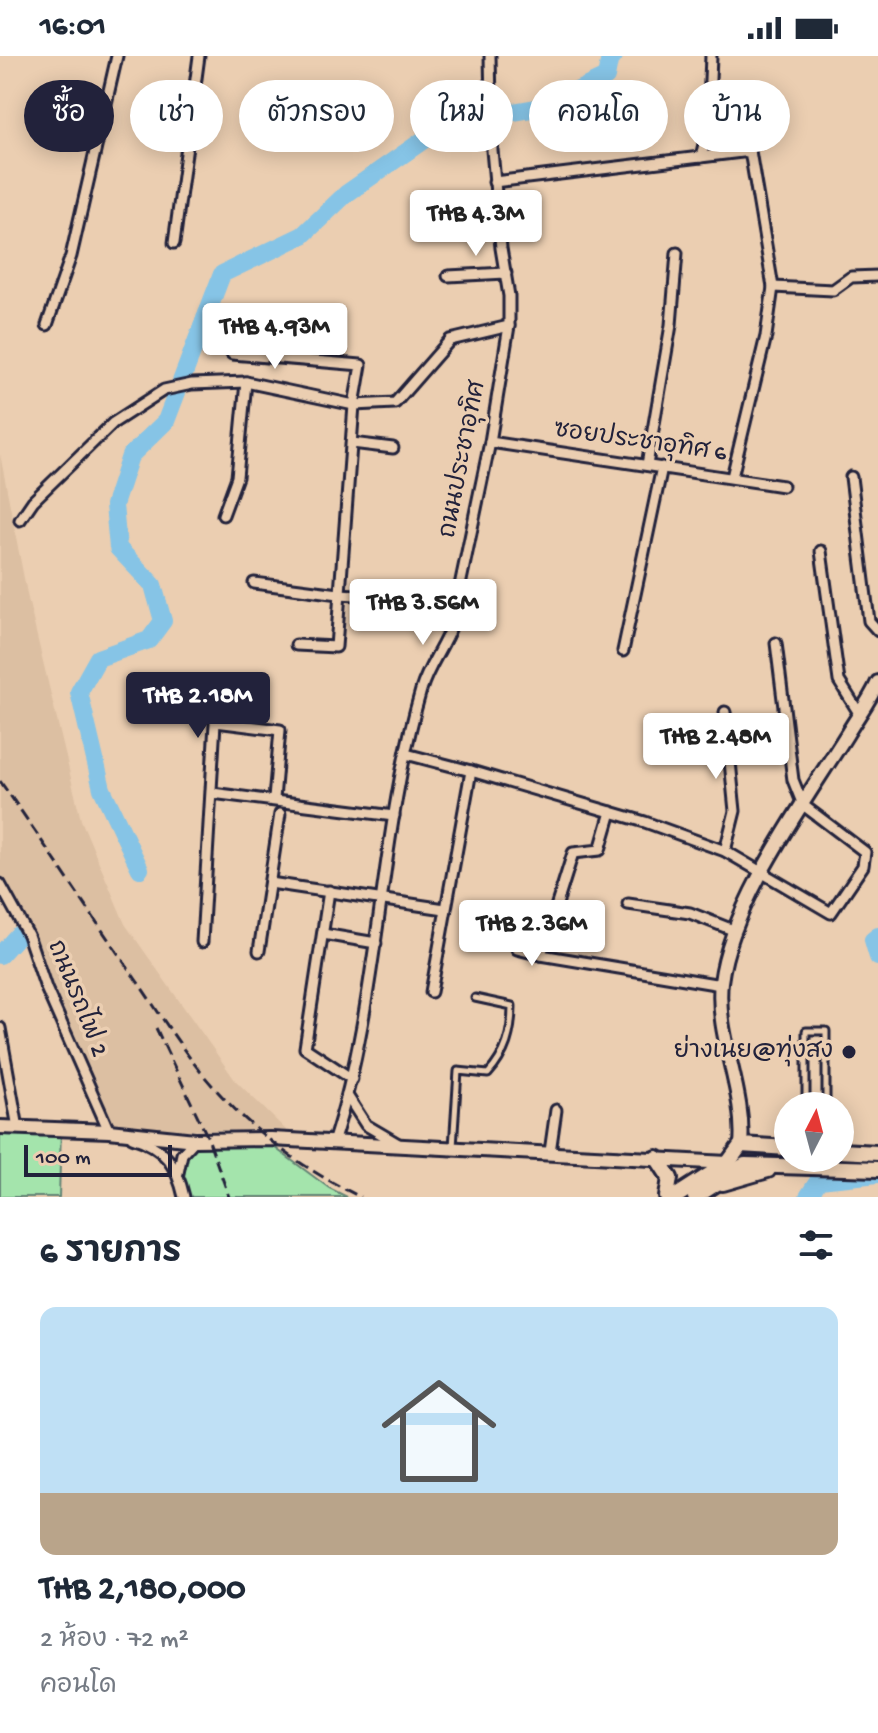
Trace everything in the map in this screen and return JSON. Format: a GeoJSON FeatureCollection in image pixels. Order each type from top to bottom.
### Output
{"type":"FeatureCollection","features":[{"type":"Feature","properties":{"kind":"main road"},"geometry":{"type":"LineString","coordinates":[[675,1197],[728,1163],[741,1145],[774,1147]]}},
{"type":"Feature","properties":{"kind":"main road"},"geometry":{"type":"LineString","coordinates":[[854,1152],[878,1153]]}},
{"type":"Feature","properties":{"kind":"main road"},"geometry":{"type":"LineString","coordinates":[[657,1158],[670,1178],[667,1197]]}},
{"type":"Feature","properties":{"kind":"main road"},"geometry":{"type":"LineString","coordinates":[[695,1197],[745,1165],[774,1166]]}},
{"type":"Feature","properties":{"kind":"main road"},"geometry":{"type":"LineString","coordinates":[[718,1184],[774,1168]]}},
{"type":"Feature","properties":{"kind":"main road"},"geometry":{"type":"LineString","coordinates":[[854,1168],[878,1169]]}},
{"type":"Feature","properties":{"kind":"street"},"geometry":{"type":"LineString","coordinates":[[47,325],[71,256],[117,56]]}},
{"type":"Feature","properties":{"kind":"street"},"geometry":{"type":"LineString","coordinates":[[174,243],[199,56]]}},
{"type":"Feature","properties":{"kind":"street","name":"ถนนประชาอุทิศ"},"geometry":{"type":"LineString","coordinates":[[333,1143],[352,1079],[406,754],[430,665],[446,642],[457,601],[490,442],[509,326],[506,273],[494,182],[490,56]]}},
{"type":"Feature","properties":{"kind":"street"},"geometry":{"type":"LineString","coordinates":[[701,157],[708,127],[711,56]]}},
{"type":"Feature","properties":{"kind":"street"},"geometry":{"type":"LineString","coordinates":[[494,182],[750,151],[773,287],[766,336],[732,477]]}},
{"type":"Feature","properties":{"kind":"street"},"geometry":{"type":"LineString","coordinates":[[647,465],[671,325],[677,253]]}},
{"type":"Feature","properties":{"kind":"street"},"geometry":{"type":"LineString","coordinates":[[448,276],[506,273]]}},
{"type":"Feature","properties":{"kind":"street"},"geometry":{"type":"LineString","coordinates":[[773,287],[833,290],[851,277],[878,276]]}},
{"type":"Feature","properties":{"kind":"street"},"geometry":{"type":"LineString","coordinates":[[20,520],[33,501],[113,423],[164,390],[192,384],[246,382],[354,405],[395,403],[450,340],[509,326]]}},
{"type":"Feature","properties":{"kind":"street"},"geometry":{"type":"LineString","coordinates":[[232,354],[361,365],[354,405],[336,647],[296,645]]}},
{"type":"Feature","properties":{"kind":"street"},"geometry":{"type":"LineString","coordinates":[[223,515],[237,477],[246,382]]}},
{"type":"Feature","properties":{"kind":"street","name":"ซอยประชาอุทิศ 6"},"geometry":{"type":"LineString","coordinates":[[490,442],[783,486]]}},
{"type":"Feature","properties":{"kind":"street"},"geometry":{"type":"LineString","coordinates":[[352,443],[393,448]]}},
{"type":"Feature","properties":{"kind":"street"},"geometry":{"type":"LineString","coordinates":[[623,651],[662,467]]}},
{"type":"Feature","properties":{"kind":"street"},"geometry":{"type":"LineString","coordinates":[[851,477],[869,621],[878,631]]}},
{"type":"Feature","properties":{"kind":"street"},"geometry":{"type":"LineString","coordinates":[[821,551],[839,681],[859,713]]}},
{"type":"Feature","properties":{"kind":"street"},"geometry":{"type":"LineString","coordinates":[[254,583],[339,594],[457,601]]}},
{"type":"Feature","properties":{"kind":"street"},"geometry":{"type":"LineString","coordinates":[[406,754],[611,812],[725,851],[831,913],[863,866],[865,852],[803,805],[793,780],[776,643]]}},
{"type":"Feature","properties":{"kind":"street"},"geometry":{"type":"LineString","coordinates":[[741,1145],[721,985],[733,930],[763,871],[878,682]]}},
{"type":"Feature","properties":{"kind":"street"},"geometry":{"type":"LineString","coordinates":[[202,942],[217,689]]}},
{"type":"Feature","properties":{"kind":"street"},"geometry":{"type":"LineString","coordinates":[[725,712],[735,811],[725,851]]}},
{"type":"Feature","properties":{"kind":"street"},"geometry":{"type":"LineString","coordinates":[[216,722],[280,730],[274,799]]}},
{"type":"Feature","properties":{"kind":"street"},"geometry":{"type":"LineString","coordinates":[[431,992],[471,771]]}},
{"type":"Feature","properties":{"kind":"street"},"geometry":{"type":"LineString","coordinates":[[212,793],[394,816]]}},
{"type":"Feature","properties":{"kind":"street"},"geometry":{"type":"LineString","coordinates":[[541,955],[573,853],[600,850],[611,812]]}},
{"type":"Feature","properties":{"kind":"street"},"geometry":{"type":"LineString","coordinates":[[259,951],[280,814]]}},
{"type":"Feature","properties":{"kind":"street"},"geometry":{"type":"LineString","coordinates":[[270,883],[445,909]]}},
{"type":"Feature","properties":{"kind":"street","name":"ถนนรถไฟ 2"},"geometry":{"type":"LineString","coordinates":[[0,884],[28,935],[46,988],[109,1131]]}},
{"type":"Feature","properties":{"kind":"street"},"geometry":{"type":"LineString","coordinates":[[329,891],[305,1048],[352,1079]]}},
{"type":"Feature","properties":{"kind":"street"},"geometry":{"type":"LineString","coordinates":[[628,904],[690,913],[733,930]]}},
{"type":"Feature","properties":{"kind":"street"},"geometry":{"type":"LineString","coordinates":[[323,934],[376,943]]}},
{"type":"Feature","properties":{"kind":"street"},"geometry":{"type":"LineString","coordinates":[[517,949],[721,985]]}},
{"type":"Feature","properties":{"kind":"street"},"geometry":{"type":"LineString","coordinates":[[0,1028],[18,1128]]}},
{"type":"Feature","properties":{"kind":"street"},"geometry":{"type":"LineString","coordinates":[[348,1097],[366,1125],[403,1147]]}},
{"type":"Feature","properties":{"kind":"street"},"geometry":{"type":"LineString","coordinates":[[550,1152],[556,1110]]}},
{"type":"Feature","properties":{"kind":"street"},"geometry":{"type":"LineString","coordinates":[[0,1127],[109,1131],[195,1140],[243,1138],[550,1152],[745,1165]]}},
{"type":"Feature","properties":{"kind":"street"},"geometry":{"type":"LineString","coordinates":[[109,1131],[146,1142],[169,1159],[178,1173],[184,1197]]}},
{"type":"Feature","properties":{"kind":"street"},"geometry":{"type":"LineString","coordinates":[[178,1173],[182,1154],[195,1140]]}},
{"type":"Feature","properties":{"kind":"lane"},"geometry":{"type":"LineString","coordinates":[[453,1148],[458,1071],[488,1074],[499,1062],[512,1031],[512,1006],[475,998]]}},
{"type":"Feature","properties":{"kind":"lane"},"geometry":{"type":"LineString","coordinates":[[806,1092],[806,1031],[826,1031],[826,1092]]}},
{"type":"Feature","properties":{"kind":"shaded area"},"geometry":{"type":"Polygon","coordinates":[[[0,454],[28,599],[81,820],[125,924],[235,1080],[286,1130],[173,1130],[114,1125],[51,980],[0,885],[0,454]]]}},
{"type":"Feature","properties":{"kind":"green space"},"geometry":{"type":"Polygon","coordinates":[[[0,1127],[61,1129],[59,1197],[0,1197],[0,1127]]]}},
{"type":"Feature","properties":{"kind":"green space"},"geometry":{"type":"Polygon","coordinates":[[[263,1139],[329,1188],[347,1197],[184,1197],[179,1163],[195,1140],[263,1139]]]}},
{"type":"Feature","properties":{"kind":"waterway"},"geometry":{"type":"LineString","coordinates":[[140,869],[102,789],[79,692],[98,658],[149,640],[163,621],[153,585],[118,548],[114,505],[130,456],[166,421],[222,274],[303,235],[346,194],[448,123],[543,107],[606,77],[610,57],[614,56]]}},
{"type":"Feature","properties":{"kind":"waterway"},"geometry":{"type":"LineString","coordinates":[[0,955],[18,935]]}},
{"type":"Feature","properties":{"kind":"waterway"},"geometry":{"type":"LineString","coordinates":[[878,936],[873,940],[878,957]]}},
{"type":"Feature","properties":{"kind":"waterway"},"geometry":{"type":"LineString","coordinates":[[808,1197],[819,1180],[878,1174]]}},
{"type":"Feature","properties":{"kind":"railway"},"geometry":{"type":"LineString","coordinates":[[0,781],[175,1038],[216,1090],[253,1126],[294,1159],[361,1197]]}},
{"type":"Feature","properties":{"kind":"railway"},"geometry":{"type":"LineString","coordinates":[[156,1028],[208,1138],[229,1197]]}},
{"type":"Feature","properties":{"kind":"place","name":"ย่างเนย@ทุ่งสง"},"geometry":{"type":"Point","coordinates":[849,1052]}}]}
